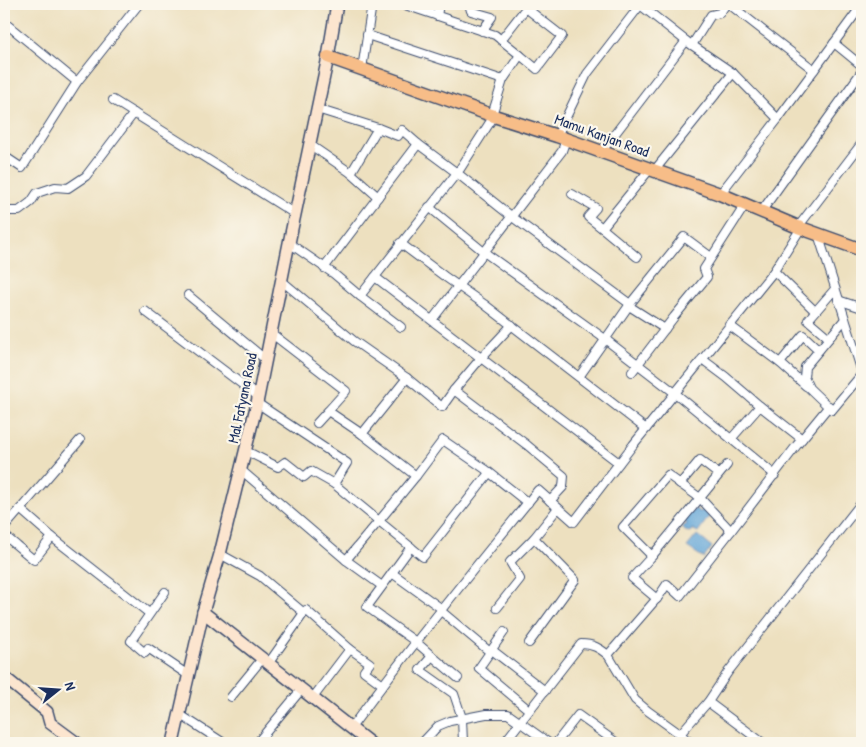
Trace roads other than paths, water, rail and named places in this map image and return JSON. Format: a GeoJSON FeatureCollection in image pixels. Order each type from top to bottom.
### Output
{"type":"FeatureCollection","features":[{"type":"Feature","properties":{"kind":"main road","name":"Mal Fatyana Road"},"geometry":{"type":"LineString","coordinates":[[173,743],[203,612],[220,554],[258,400],[294,214],[328,57],[337,4]]}},
{"type":"Feature","properties":{"kind":"main road","name":"Mamu Kanjan Road"},"geometry":{"type":"LineString","coordinates":[[328,57],[493,116],[562,137],[720,194],[800,228],[862,250]]}},
{"type":"Feature","properties":{"kind":"main road"},"geometry":{"type":"LineString","coordinates":[[203,612],[370,743]]}},
{"type":"Feature","properties":{"kind":"main road"},"geometry":{"type":"LineString","coordinates":[[4,677],[47,712],[50,723],[62,734],[77,743]]}},
{"type":"Feature","properties":{"kind":"street"},"geometry":{"type":"LineString","coordinates":[[4,156],[22,168],[76,82],[140,4]]}},
{"type":"Feature","properties":{"kind":"street"},"geometry":{"type":"LineString","coordinates":[[362,69],[372,4]]}},
{"type":"Feature","properties":{"kind":"street"},"geometry":{"type":"LineString","coordinates":[[402,4],[495,35],[501,40],[520,55],[537,69],[562,36],[526,8],[501,40]]}},
{"type":"Feature","properties":{"kind":"street"},"geometry":{"type":"LineString","coordinates":[[437,16],[439,4]]}},
{"type":"Feature","properties":{"kind":"street"},"geometry":{"type":"LineString","coordinates":[[469,4],[471,11],[492,17],[482,30]]}},
{"type":"Feature","properties":{"kind":"street"},"geometry":{"type":"LineString","coordinates":[[432,320],[562,151],[562,137],[588,74],[640,4],[689,43],[733,73],[778,119]]}},
{"type":"Feature","properties":{"kind":"street"},"geometry":{"type":"LineString","coordinates":[[601,152],[712,15],[720,13],[728,4],[814,70]]}},
{"type":"Feature","properties":{"kind":"street"},"geometry":{"type":"LineString","coordinates":[[720,194],[861,9],[851,4]]}},
{"type":"Feature","properties":{"kind":"street"},"geometry":{"type":"LineString","coordinates":[[4,22],[76,82]]}},
{"type":"Feature","properties":{"kind":"street"},"geometry":{"type":"LineString","coordinates":[[367,35],[503,80]]}},
{"type":"Feature","properties":{"kind":"street"},"geometry":{"type":"LineString","coordinates":[[834,43],[862,66]]}},
{"type":"Feature","properties":{"kind":"street"},"geometry":{"type":"LineString","coordinates":[[360,296],[457,172],[493,116],[503,80],[520,55]]}},
{"type":"Feature","properties":{"kind":"street"},"geometry":{"type":"LineString","coordinates":[[761,212],[862,72]]}},
{"type":"Feature","properties":{"kind":"street"},"geometry":{"type":"LineString","coordinates":[[602,228],[733,73]]}},
{"type":"Feature","properties":{"kind":"street"},"geometry":{"type":"LineString","coordinates":[[113,100],[294,214]]}},
{"type":"Feature","properties":{"kind":"street"},"geometry":{"type":"LineString","coordinates":[[317,109],[398,136],[402,130],[511,216],[665,329]]}},
{"type":"Feature","properties":{"kind":"street"},"geometry":{"type":"LineString","coordinates":[[4,216],[8,211],[19,212],[31,202],[37,193],[56,187],[68,188],[86,176],[134,113]]}},
{"type":"Feature","properties":{"kind":"street"},"geometry":{"type":"LineString","coordinates":[[352,173],[378,128]]}},
{"type":"Feature","properties":{"kind":"street"},"geometry":{"type":"LineString","coordinates":[[351,728],[416,642],[538,490],[574,522],[646,429],[774,271],[800,228],[859,154],[862,143]]}},
{"type":"Feature","properties":{"kind":"street"},"geometry":{"type":"LineString","coordinates":[[309,144],[352,173],[378,197]]}},
{"type":"Feature","properties":{"kind":"street"},"geometry":{"type":"LineString","coordinates":[[324,268],[418,144]]}},
{"type":"Feature","properties":{"kind":"street"},"geometry":{"type":"LineString","coordinates":[[572,194],[596,208],[588,217],[636,257]]}},
{"type":"Feature","properties":{"kind":"street"},"geometry":{"type":"LineString","coordinates":[[632,372],[707,277],[704,269],[745,205]]}},
{"type":"Feature","properties":{"kind":"street"},"geometry":{"type":"LineString","coordinates":[[429,207],[484,252],[606,339],[775,475]]}},
{"type":"Feature","properties":{"kind":"street"},"geometry":{"type":"LineString","coordinates":[[729,325],[780,363],[832,410],[862,370],[818,234]]}},
{"type":"Feature","properties":{"kind":"street"},"geometry":{"type":"LineString","coordinates":[[579,376],[630,305],[684,237],[712,257]]}},
{"type":"Feature","properties":{"kind":"street"},"geometry":{"type":"LineString","coordinates":[[289,242],[401,328]]}},
{"type":"Feature","properties":{"kind":"street"},"geometry":{"type":"LineString","coordinates":[[400,243],[512,325],[646,429]]}},
{"type":"Feature","properties":{"kind":"street"},"geometry":{"type":"LineString","coordinates":[[774,271],[815,311]]}},
{"type":"Feature","properties":{"kind":"street"},"geometry":{"type":"LineString","coordinates":[[375,276],[619,463]]}},
{"type":"Feature","properties":{"kind":"street"},"geometry":{"type":"LineString","coordinates":[[282,281],[354,341],[407,378],[442,407],[480,358],[512,325]]}},
{"type":"Feature","properties":{"kind":"street"},"geometry":{"type":"LineString","coordinates":[[829,338],[808,320],[835,289]]}},
{"type":"Feature","properties":{"kind":"street"},"geometry":{"type":"LineString","coordinates":[[188,295],[266,360]]}},
{"type":"Feature","properties":{"kind":"street"},"geometry":{"type":"LineString","coordinates":[[838,300],[862,308]]}},
{"type":"Feature","properties":{"kind":"street"},"geometry":{"type":"LineString","coordinates":[[145,311],[258,400],[348,463],[334,484]]}},
{"type":"Feature","properties":{"kind":"street"},"geometry":{"type":"LineString","coordinates":[[809,388],[804,377],[805,367],[845,319]]}},
{"type":"Feature","properties":{"kind":"street"},"geometry":{"type":"LineString","coordinates":[[271,333],[346,390],[317,423]]}},
{"type":"Feature","properties":{"kind":"street"},"geometry":{"type":"LineString","coordinates":[[780,363],[803,335],[819,350]]}},
{"type":"Feature","properties":{"kind":"street"},"geometry":{"type":"LineString","coordinates":[[702,359],[802,439]]}},
{"type":"Feature","properties":{"kind":"street"},"geometry":{"type":"LineString","coordinates":[[362,434],[407,378]]}},
{"type":"Feature","properties":{"kind":"street"},"geometry":{"type":"LineString","coordinates":[[454,390],[527,445],[564,476],[563,488],[550,501]]}},
{"type":"Feature","properties":{"kind":"street"},"geometry":{"type":"LineString","coordinates":[[731,439],[760,406]]}},
{"type":"Feature","properties":{"kind":"street"},"geometry":{"type":"LineString","coordinates":[[608,656],[657,599],[667,584],[680,596],[829,406]]}},
{"type":"Feature","properties":{"kind":"street"},"geometry":{"type":"LineString","coordinates":[[328,411],[362,434],[416,476]]}},
{"type":"Feature","properties":{"kind":"street"},"geometry":{"type":"LineString","coordinates":[[4,528],[80,440]]}},
{"type":"Feature","properties":{"kind":"street"},"geometry":{"type":"LineString","coordinates":[[346,560],[416,476],[443,440],[528,502]]}},
{"type":"Feature","properties":{"kind":"street"},"geometry":{"type":"LineString","coordinates":[[246,451],[278,467],[284,462],[304,477],[311,471],[334,484],[423,557],[489,473]]}},
{"type":"Feature","properties":{"kind":"street"},"geometry":{"type":"LineString","coordinates":[[680,484],[700,460],[718,474]]}},
{"type":"Feature","properties":{"kind":"street"},"geometry":{"type":"LineString","coordinates":[[657,599],[632,578],[726,465]]}},
{"type":"Feature","properties":{"kind":"street"},"geometry":{"type":"LineString","coordinates":[[241,470],[346,560],[382,586]]}},
{"type":"Feature","properties":{"kind":"street"},"geometry":{"type":"LineString","coordinates":[[652,556],[623,527],[668,476],[700,498],[731,531]]}},
{"type":"Feature","properties":{"kind":"street"},"geometry":{"type":"LineString","coordinates":[[680,734],[708,702],[728,672],[862,502]]}},
{"type":"Feature","properties":{"kind":"street"},"geometry":{"type":"LineString","coordinates":[[497,608],[520,579],[510,562],[534,538],[558,508]]}},
{"type":"Feature","properties":{"kind":"street"},"geometry":{"type":"LineString","coordinates":[[20,509],[52,537],[149,614]]}},
{"type":"Feature","properties":{"kind":"street"},"geometry":{"type":"LineString","coordinates":[[4,535],[34,560],[52,537]]}},
{"type":"Feature","properties":{"kind":"street"},"geometry":{"type":"LineString","coordinates":[[529,643],[575,580],[534,538]]}},
{"type":"Feature","properties":{"kind":"street"},"geometry":{"type":"LineString","coordinates":[[411,547],[367,607],[416,642],[458,678]]}},
{"type":"Feature","properties":{"kind":"street"},"geometry":{"type":"LineString","coordinates":[[220,554],[260,576],[304,613]]}},
{"type":"Feature","properties":{"kind":"street"},"geometry":{"type":"LineString","coordinates":[[392,573],[545,691]]}},
{"type":"Feature","properties":{"kind":"street"},"geometry":{"type":"LineString","coordinates":[[165,592],[130,641],[145,653],[148,648],[188,675]]}},
{"type":"Feature","properties":{"kind":"street"},"geometry":{"type":"LineString","coordinates":[[231,698],[265,662],[306,610],[350,649],[370,663],[364,671],[383,685]]}},
{"type":"Feature","properties":{"kind":"street"},"geometry":{"type":"LineString","coordinates":[[504,632],[479,668],[529,710]]}},
{"type":"Feature","properties":{"kind":"street"},"geometry":{"type":"LineString","coordinates":[[504,743],[581,644],[591,644],[608,656],[635,700],[691,743]]}},
{"type":"Feature","properties":{"kind":"street"},"geometry":{"type":"LineString","coordinates":[[312,699],[350,649]]}},
{"type":"Feature","properties":{"kind":"street"},"geometry":{"type":"LineString","coordinates":[[432,656],[420,670],[454,694],[462,718],[463,743]]}},
{"type":"Feature","properties":{"kind":"street"},"geometry":{"type":"LineString","coordinates":[[258,743],[301,690]]}},
{"type":"Feature","properties":{"kind":"street"},"geometry":{"type":"LineString","coordinates":[[708,702],[763,743]]}},
{"type":"Feature","properties":{"kind":"street"},"geometry":{"type":"LineString","coordinates":[[179,714],[224,743]]}},
{"type":"Feature","properties":{"kind":"street"},"geometry":{"type":"LineString","coordinates":[[422,743],[438,726],[450,721],[486,714],[508,714],[549,743]]}},
{"type":"Feature","properties":{"kind":"street"},"geometry":{"type":"LineString","coordinates":[[556,743],[578,715],[617,743]]}},
{"type":"Feature","properties":{"kind":"water"},"geometry":{"type":"Polygon","coordinates":[[[696,509],[700,512],[705,509],[710,515],[698,532],[692,529],[691,532],[685,531],[682,527],[687,524],[683,519],[696,509]]]}},
{"type":"Feature","properties":{"kind":"water"},"geometry":{"type":"Polygon","coordinates":[[[697,535],[712,547],[704,558],[687,547],[697,535]]]}}]}
